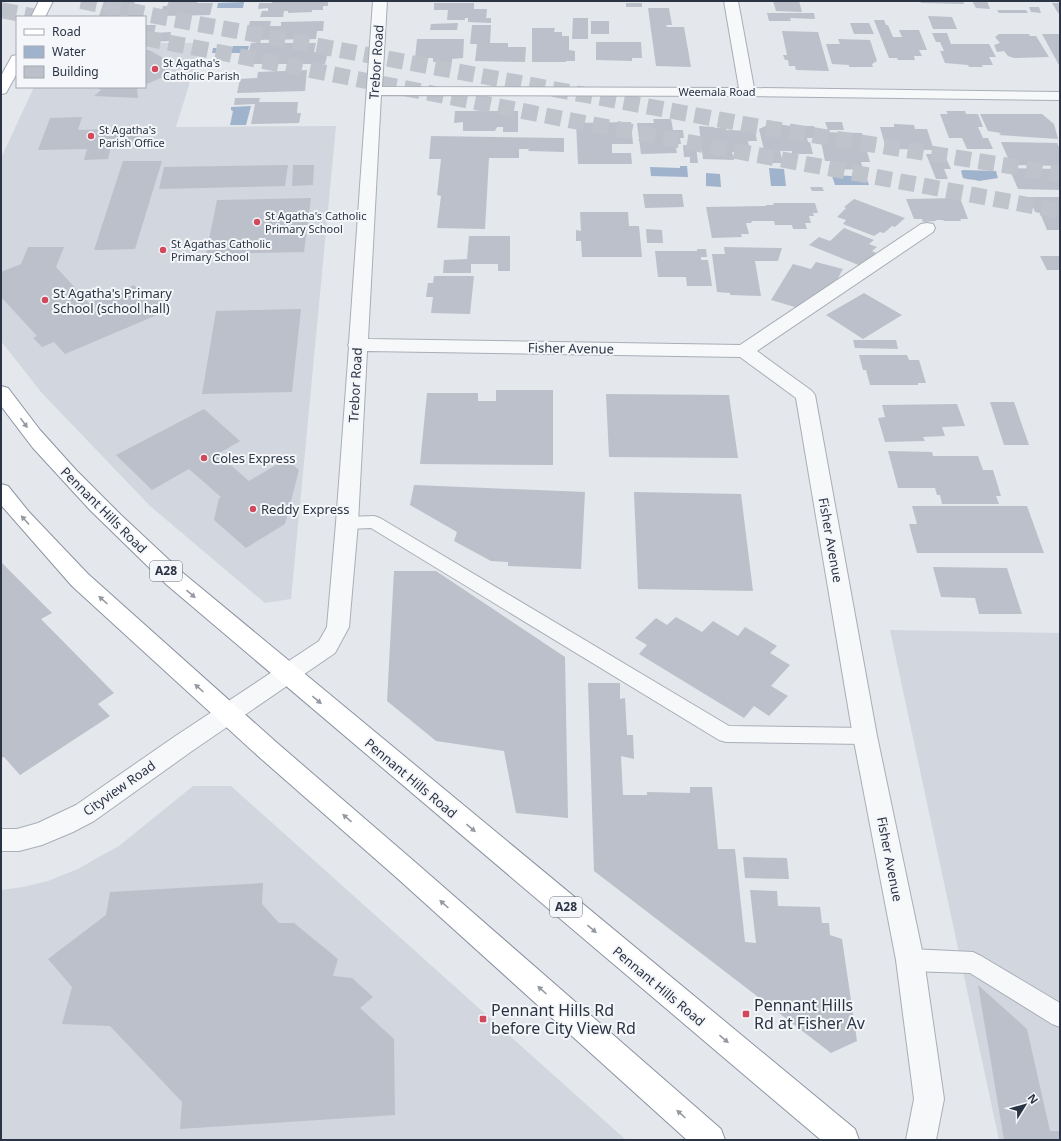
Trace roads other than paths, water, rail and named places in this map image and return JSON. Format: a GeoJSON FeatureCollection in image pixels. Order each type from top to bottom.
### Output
{"type":"FeatureCollection","features":[{"type":"Feature","properties":{"kind":"main road"},"geometry":{"type":"LineString","coordinates":[[38,16],[46,1]]}},
{"type":"Feature","properties":{"kind":"main road"},"geometry":{"type":"LineString","coordinates":[[1,90],[16,61]]}},
{"type":"Feature","properties":{"kind":"main road","name":"Pennant Hills Road"},"geometry":{"type":"LineString","coordinates":[[1,392],[29,430],[53,458],[109,517],[175,580],[844,1140]]}},
{"type":"Feature","properties":{"kind":"main road"},"geometry":{"type":"LineString","coordinates":[[1,490],[22,517],[80,580],[228,714],[710,1140]]}},
{"type":"Feature","properties":{"kind":"street","name":"Trebor Road"},"geometry":{"type":"LineString","coordinates":[[228,714],[328,648],[338,627],[347,523],[357,345],[380,1]]}},
{"type":"Feature","properties":{"kind":"street"},"geometry":{"type":"LineString","coordinates":[[731,1],[747,92]]}},
{"type":"Feature","properties":{"kind":"street","name":"Weemala Road"},"geometry":{"type":"LineString","coordinates":[[374,91],[747,92],[1060,96]]}},
{"type":"Feature","properties":{"kind":"street"},"geometry":{"type":"LineString","coordinates":[[744,351],[927,228]]}},
{"type":"Feature","properties":{"kind":"street","name":"Fisher Avenue"},"geometry":{"type":"LineString","coordinates":[[357,345],[744,351],[805,395],[865,736],[910,960],[929,1100],[921,1140]]}},
{"type":"Feature","properties":{"kind":"street","name":"Cityview Road"},"geometry":{"type":"LineString","coordinates":[[1,840],[18,840],[64,824],[84,814],[228,714]]}},
{"type":"Feature","properties":{"kind":"lane"},"geometry":{"type":"LineString","coordinates":[[347,523],[374,522],[726,734],[865,736]]}},
{"type":"Feature","properties":{"kind":"lane"},"geometry":{"type":"LineString","coordinates":[[910,960],[973,963],[1060,1016]]}},
{"type":"Feature","properties":{"kind":"water"},"geometry":{"type":"Polygon","coordinates":[[[244,2],[243,8],[217,8],[218,3],[244,2]]]}},
{"type":"Feature","properties":{"kind":"water"},"geometry":{"type":"Polygon","coordinates":[[[233,46],[249,46],[247,53],[212,53],[213,48],[232,48],[233,46]]]}},
{"type":"Feature","properties":{"kind":"water"},"geometry":{"type":"Polygon","coordinates":[[[251,106],[246,125],[230,125],[233,111],[231,110],[231,107],[251,106]]]}},
{"type":"Feature","properties":{"kind":"water"},"geometry":{"type":"Polygon","coordinates":[[[680,166],[687,166],[688,177],[651,176],[650,167],[680,168],[680,166]]]}},
{"type":"Feature","properties":{"kind":"water"},"geometry":{"type":"Polygon","coordinates":[[[769,168],[784,169],[786,186],[771,186],[769,168]]]}},
{"type":"Feature","properties":{"kind":"water"},"geometry":{"type":"Polygon","coordinates":[[[961,171],[996,171],[998,178],[979,181],[965,179],[963,178],[961,171]]]}},
{"type":"Feature","properties":{"kind":"water"},"geometry":{"type":"Polygon","coordinates":[[[706,173],[720,174],[721,187],[706,186],[706,173]]]}},
{"type":"Feature","properties":{"kind":"water"},"geometry":{"type":"Polygon","coordinates":[[[832,176],[866,177],[869,185],[835,185],[832,176]]]}},
{"type":"Feature","properties":{"kind":"tunnel"},"geometry":{"type":"LineString","coordinates":[[81,1],[166,18],[749,125],[1060,174]]}},
{"type":"Feature","properties":{"kind":"tunnel"},"geometry":{"type":"LineString","coordinates":[[1,10],[31,16]]}},
{"type":"Feature","properties":{"kind":"tunnel"},"geometry":{"type":"LineString","coordinates":[[146,38],[574,121],[1060,211]]}},
{"type":"Feature","properties":{"kind":"place","name":"St Agatha's Catholic Parish"},"geometry":{"type":"Point","coordinates":[155,69]}},
{"type":"Feature","properties":{"kind":"place","name":"St Agatha's Parish Office"},"geometry":{"type":"Point","coordinates":[91,136]}},
{"type":"Feature","properties":{"kind":"place","name":"St Agatha's Catholic Primary School"},"geometry":{"type":"Point","coordinates":[257,222]}},
{"type":"Feature","properties":{"kind":"place","name":"St Agathas Catholic Primary School"},"geometry":{"type":"Point","coordinates":[163,250]}},
{"type":"Feature","properties":{"kind":"place","name":"St Agatha's Primary School (school hall)"},"geometry":{"type":"Point","coordinates":[45,300]}},
{"type":"Feature","properties":{"kind":"place","name":"Coles Express"},"geometry":{"type":"Point","coordinates":[204,458]}},
{"type":"Feature","properties":{"kind":"place","name":"Reddy Express"},"geometry":{"type":"Point","coordinates":[253,509]}},
{"type":"Feature","properties":{"kind":"place","name":"Pennant Hills Rd at Fisher Av"},"geometry":{"type":"Point","coordinates":[746,1014]}},
{"type":"Feature","properties":{"kind":"place","name":"Pennant Hills Rd before City View Rd"},"geometry":{"type":"Point","coordinates":[483,1019]}}]}
